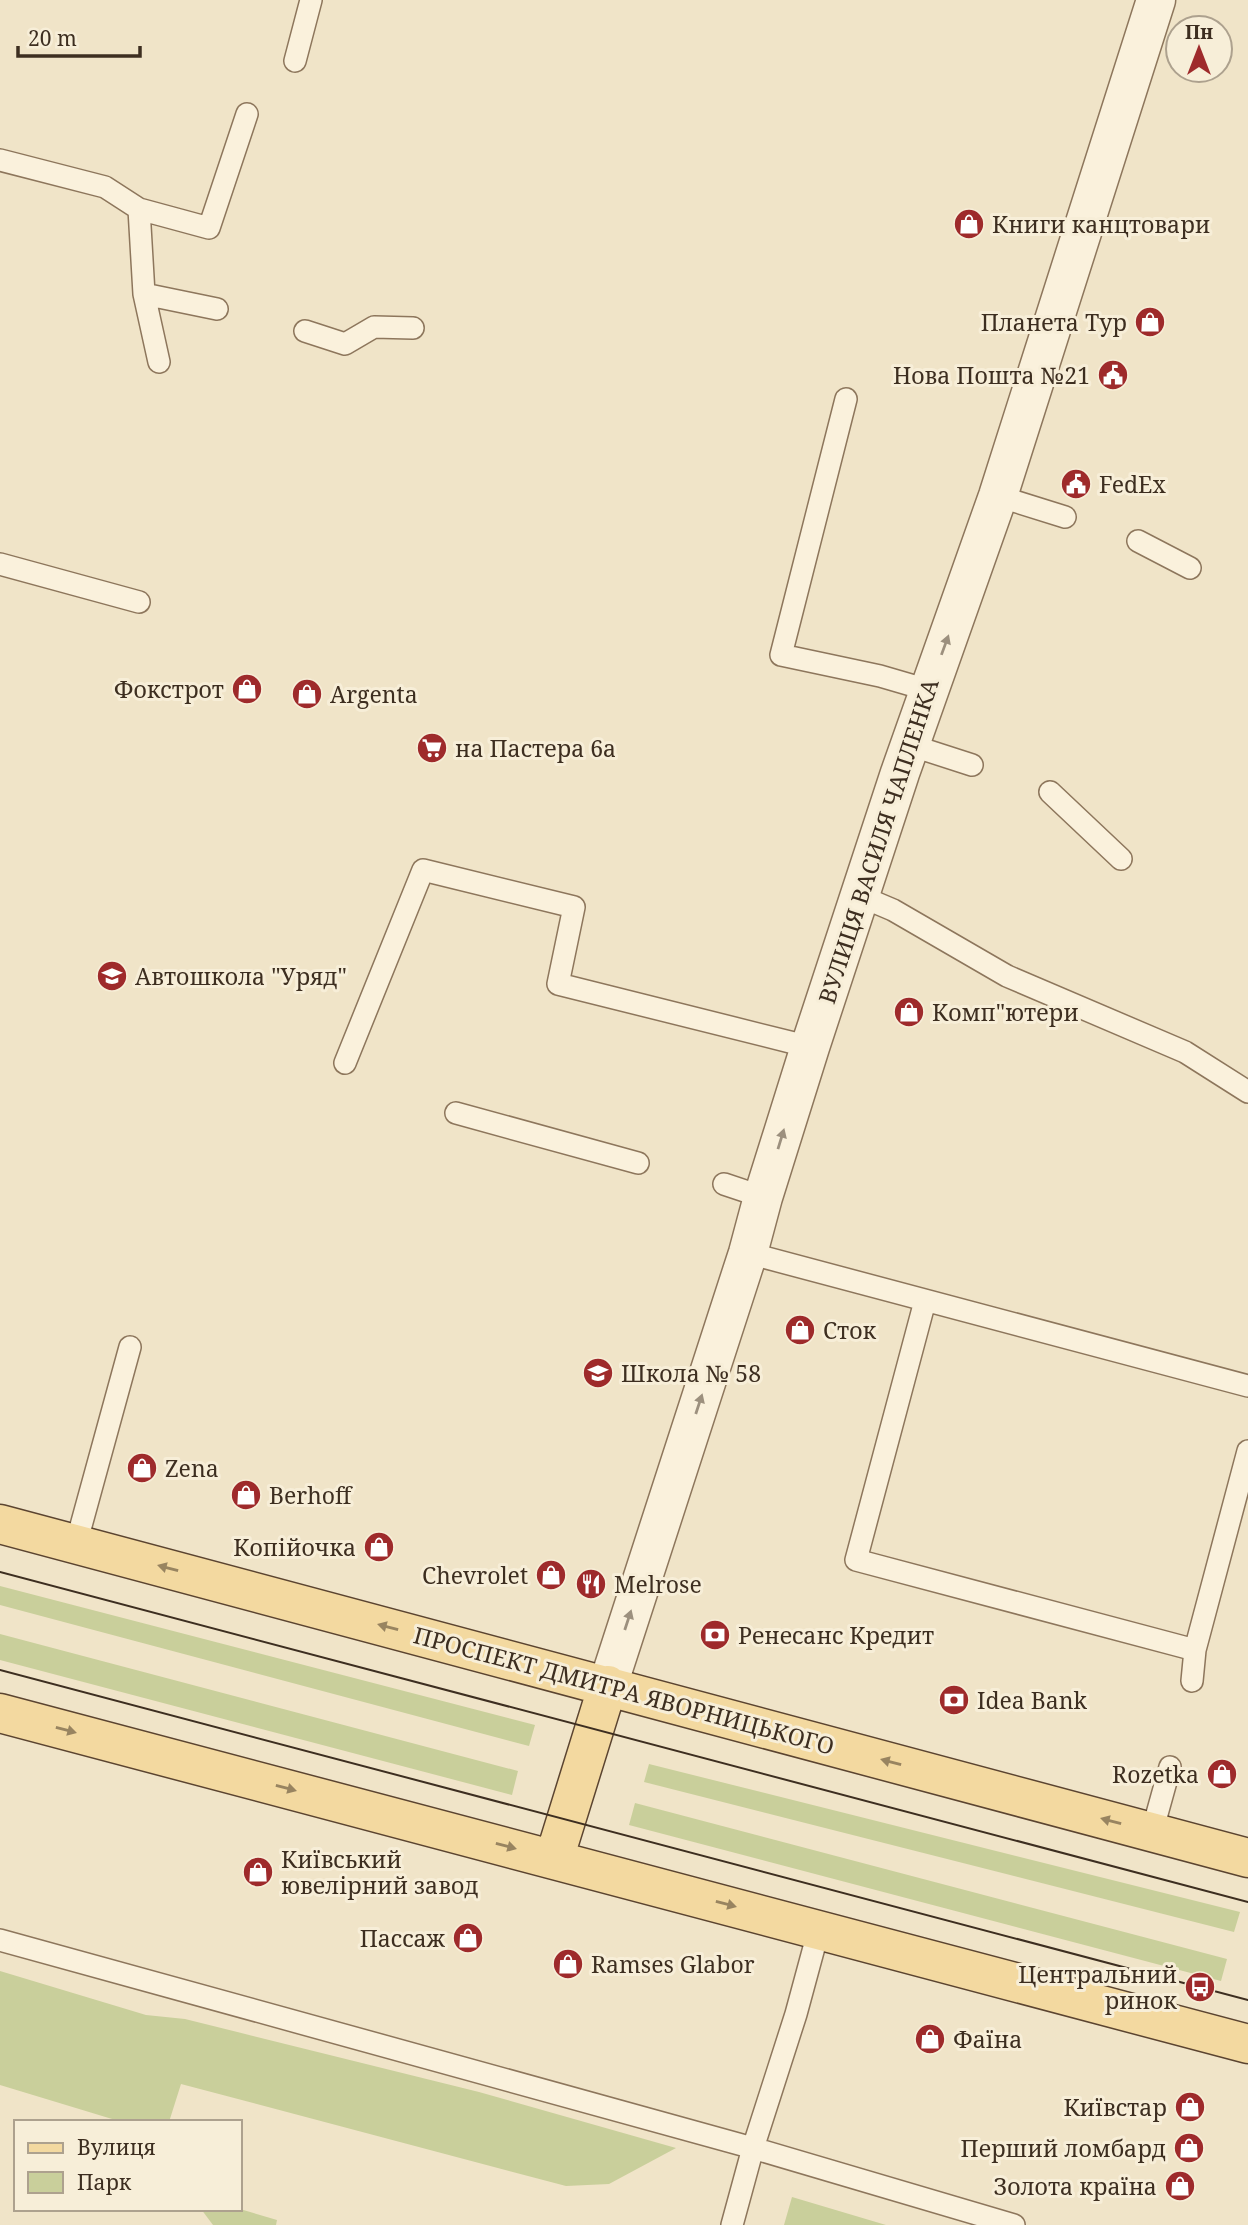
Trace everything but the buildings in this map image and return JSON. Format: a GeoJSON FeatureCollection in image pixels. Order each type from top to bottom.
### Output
{"type":"FeatureCollection","features":[{"type":"Feature","properties":{"kind":"main road","name":"ПРОСПЕКТ ДМИТРА ЯВОРНИЦЬКОГО"},"geometry":{"type":"LineString","coordinates":[[0,1524],[1248,1857]]}},
{"type":"Feature","properties":{"kind":"main road"},"geometry":{"type":"LineString","coordinates":[[554,1859],[608,1685]]}},
{"type":"Feature","properties":{"kind":"main road"},"geometry":{"type":"LineString","coordinates":[[0,1713],[1248,2044]]}},
{"type":"Feature","properties":{"kind":"street","name":"ВУЛИЦЯ ВАСИЛЯ ЧАПЛЕНКА"},"geometry":{"type":"LineString","coordinates":[[608,1685],[748,1253],[762,1197],[810,1047],[928,690],[998,496],[1156,0]]}},
{"type":"Feature","properties":{"kind":"lane"},"geometry":{"type":"LineString","coordinates":[[295,61],[311,0]]}},
{"type":"Feature","properties":{"kind":"lane"},"geometry":{"type":"LineString","coordinates":[[0,160],[105,187],[139,209],[209,228],[247,114]]}},
{"type":"Feature","properties":{"kind":"lane"},"geometry":{"type":"LineString","coordinates":[[139,209],[144,294],[159,362]]}},
{"type":"Feature","properties":{"kind":"lane"},"geometry":{"type":"LineString","coordinates":[[144,294],[217,309]]}},
{"type":"Feature","properties":{"kind":"lane"},"geometry":{"type":"LineString","coordinates":[[305,331],[345,344],[374,327],[412,328]]}},
{"type":"Feature","properties":{"kind":"lane"},"geometry":{"type":"LineString","coordinates":[[846,399],[781,655],[928,690]]}},
{"type":"Feature","properties":{"kind":"lane"},"geometry":{"type":"LineString","coordinates":[[998,496],[1065,517]]}},
{"type":"Feature","properties":{"kind":"lane"},"geometry":{"type":"LineString","coordinates":[[1138,541],[1190,568]]}},
{"type":"Feature","properties":{"kind":"lane"},"geometry":{"type":"LineString","coordinates":[[0,564],[139,602]]}},
{"type":"Feature","properties":{"kind":"lane"},"geometry":{"type":"LineString","coordinates":[[910,745],[972,765]]}},
{"type":"Feature","properties":{"kind":"lane"},"geometry":{"type":"LineString","coordinates":[[1050,792],[1121,859]]}},
{"type":"Feature","properties":{"kind":"lane"},"geometry":{"type":"LineString","coordinates":[[345,1063],[423,870],[574,907],[558,984],[810,1047]]}},
{"type":"Feature","properties":{"kind":"lane"},"geometry":{"type":"LineString","coordinates":[[860,897],[893,910],[1007,976],[1185,1052],[1248,1092]]}},
{"type":"Feature","properties":{"kind":"lane"},"geometry":{"type":"LineString","coordinates":[[456,1113],[638,1163]]}},
{"type":"Feature","properties":{"kind":"lane"},"geometry":{"type":"LineString","coordinates":[[724,1184],[762,1197]]}},
{"type":"Feature","properties":{"kind":"lane"},"geometry":{"type":"LineString","coordinates":[[748,1253],[1248,1386]]}},
{"type":"Feature","properties":{"kind":"lane"},"geometry":{"type":"LineString","coordinates":[[925,1301],[856,1560],[1195,1650]]}},
{"type":"Feature","properties":{"kind":"lane"},"geometry":{"type":"LineString","coordinates":[[76,1544],[130,1347]]}},
{"type":"Feature","properties":{"kind":"lane"},"geometry":{"type":"LineString","coordinates":[[1192,1681],[1195,1650],[1248,1451]]}},
{"type":"Feature","properties":{"kind":"lane"},"geometry":{"type":"LineString","coordinates":[[1152,1832],[1170,1767]]}},
{"type":"Feature","properties":{"kind":"lane"},"geometry":{"type":"LineString","coordinates":[[732,2225],[819,1929]]}},
{"type":"Feature","properties":{"kind":"lane"},"geometry":{"type":"LineString","coordinates":[[0,1940],[753,2148],[1014,2225]]}},
{"type":"Feature","properties":{"kind":"green space"},"geometry":{"type":"Polygon","coordinates":[[[0,1586],[535,1725],[529,1746],[0,1605],[0,1586]]]}},
{"type":"Feature","properties":{"kind":"green space"},"geometry":{"type":"Polygon","coordinates":[[[0,1634],[518,1771],[512,1795],[0,1660],[0,1634]]]}},
{"type":"Feature","properties":{"kind":"green space"},"geometry":{"type":"Polygon","coordinates":[[[649,1764],[1240,1912],[1234,1932],[644,1782],[649,1764]]]}},
{"type":"Feature","properties":{"kind":"green space"},"geometry":{"type":"Polygon","coordinates":[[[635,1803],[1227,1959],[1221,1981],[629,1825],[635,1803]]]}},
{"type":"Feature","properties":{"kind":"green space"},"geometry":{"type":"Polygon","coordinates":[[[0,1971],[146,2015],[185,2019],[479,2092],[676,2148],[609,2184],[566,2186],[181,2084],[170,2120],[115,2120],[0,2085],[0,1971]]]}},
{"type":"Feature","properties":{"kind":"green space"},"geometry":{"type":"Polygon","coordinates":[[[792,2197],[886,2225],[784,2225],[792,2197]]]}},
{"type":"Feature","properties":{"kind":"green space"},"geometry":{"type":"Polygon","coordinates":[[[242,2210],[277,2220],[276,2225],[213,2225],[202,2211],[242,2210]]]}},
{"type":"Feature","properties":{"kind":"tram line"},"geometry":{"type":"LineString","coordinates":[[0,1572],[1248,1902]]}},
{"type":"Feature","properties":{"kind":"tram line"},"geometry":{"type":"LineString","coordinates":[[0,1670],[1248,2000]]}},
{"type":"Feature","properties":{"kind":"place","name":"Книги канцтовари"},"geometry":{"type":"Point","coordinates":[969,224]}},
{"type":"Feature","properties":{"kind":"place","name":"Планета Тур"},"geometry":{"type":"Point","coordinates":[1150,322]}},
{"type":"Feature","properties":{"kind":"place","name":"Нова Пошта №21"},"geometry":{"type":"Point","coordinates":[1113,375]}},
{"type":"Feature","properties":{"kind":"place","name":"FedEx"},"geometry":{"type":"Point","coordinates":[1076,484]}},
{"type":"Feature","properties":{"kind":"place","name":"Фокстрот"},"geometry":{"type":"Point","coordinates":[247,689]}},
{"type":"Feature","properties":{"kind":"place","name":"Argenta"},"geometry":{"type":"Point","coordinates":[307,694]}},
{"type":"Feature","properties":{"kind":"place","name":"на Пастера 6а"},"geometry":{"type":"Point","coordinates":[432,748]}},
{"type":"Feature","properties":{"kind":"place","name":"Автошкола \"Уряд\""},"geometry":{"type":"Point","coordinates":[112,976]}},
{"type":"Feature","properties":{"kind":"place","name":"Комп\"ютери"},"geometry":{"type":"Point","coordinates":[909,1012]}},
{"type":"Feature","properties":{"kind":"place","name":"Сток"},"geometry":{"type":"Point","coordinates":[800,1330]}},
{"type":"Feature","properties":{"kind":"place","name":"Школа № 58"},"geometry":{"type":"Point","coordinates":[598,1373]}},
{"type":"Feature","properties":{"kind":"place","name":"Zena"},"geometry":{"type":"Point","coordinates":[142,1468]}},
{"type":"Feature","properties":{"kind":"place","name":"Berhoff"},"geometry":{"type":"Point","coordinates":[246,1495]}},
{"type":"Feature","properties":{"kind":"place","name":"Копійочка"},"geometry":{"type":"Point","coordinates":[379,1547]}},
{"type":"Feature","properties":{"kind":"place","name":"Chevrolet"},"geometry":{"type":"Point","coordinates":[551,1575]}},
{"type":"Feature","properties":{"kind":"place","name":"Melrose"},"geometry":{"type":"Point","coordinates":[591,1584]}},
{"type":"Feature","properties":{"kind":"place","name":"Ренесанс Кредит"},"geometry":{"type":"Point","coordinates":[715,1635]}},
{"type":"Feature","properties":{"kind":"place","name":"Idea Bank"},"geometry":{"type":"Point","coordinates":[954,1700]}},
{"type":"Feature","properties":{"kind":"place","name":"Rozetka"},"geometry":{"type":"Point","coordinates":[1222,1774]}},
{"type":"Feature","properties":{"kind":"place","name":"Київський ювелірний завод"},"geometry":{"type":"Point","coordinates":[258,1872]}},
{"type":"Feature","properties":{"kind":"place","name":"Пассаж"},"geometry":{"type":"Point","coordinates":[468,1938]}},
{"type":"Feature","properties":{"kind":"place","name":"Ramses Glabor"},"geometry":{"type":"Point","coordinates":[568,1964]}},
{"type":"Feature","properties":{"kind":"place","name":"Центральний ринок"},"geometry":{"type":"Point","coordinates":[1200,1987]}},
{"type":"Feature","properties":{"kind":"place","name":"Фаїна"},"geometry":{"type":"Point","coordinates":[930,2039]}},
{"type":"Feature","properties":{"kind":"place","name":"Київстар"},"geometry":{"type":"Point","coordinates":[1190,2107]}},
{"type":"Feature","properties":{"kind":"place","name":"Перший ломбард"},"geometry":{"type":"Point","coordinates":[1189,2148]}},
{"type":"Feature","properties":{"kind":"place","name":"Золота країна"},"geometry":{"type":"Point","coordinates":[1180,2186]}}]}
